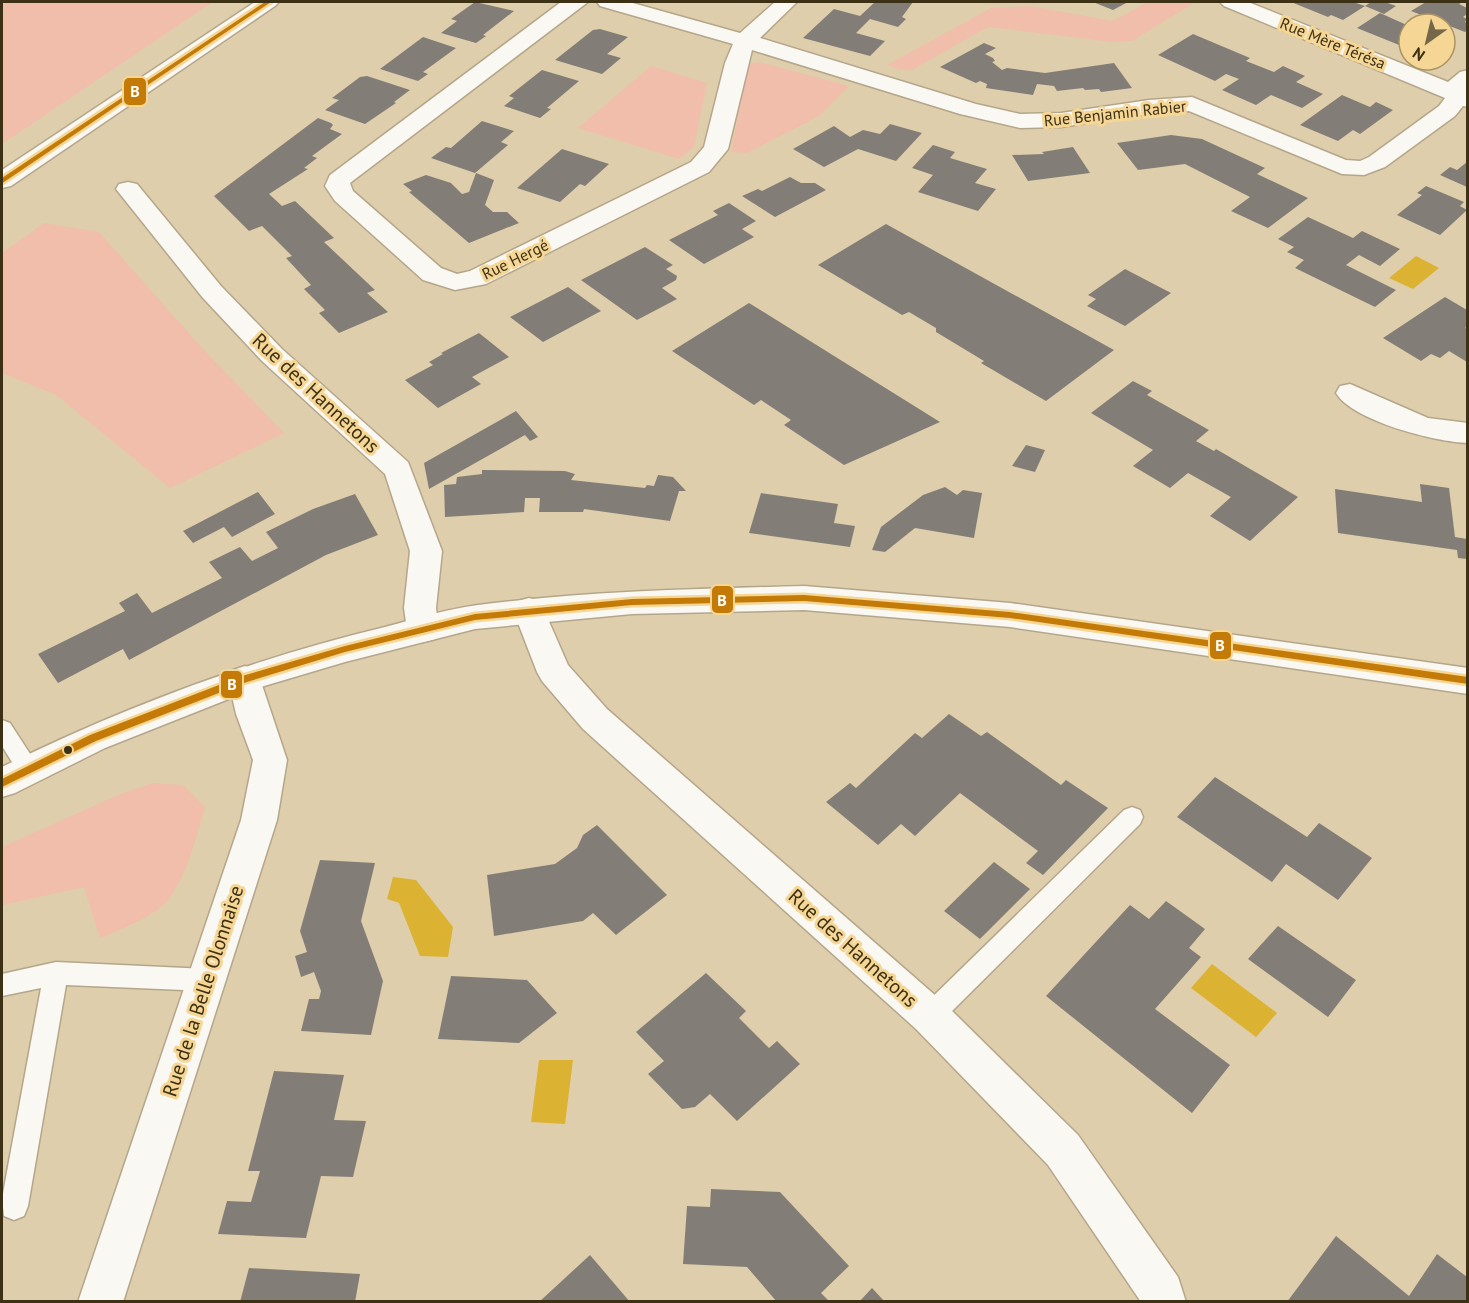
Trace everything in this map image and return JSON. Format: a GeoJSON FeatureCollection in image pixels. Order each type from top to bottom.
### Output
{"type":"FeatureCollection","features":[{"type":"Feature","properties":{"kind":"street"},"geometry":{"type":"LineString","coordinates":[[2,181],[268,2]]}},
{"type":"Feature","properties":{"kind":"street","name":"Rue Hergé"},"geometry":{"type":"LineString","coordinates":[[577,2],[566,7],[339,180],[337,186],[344,196],[432,274],[455,282],[477,278],[700,167],[716,149],[736,63],[745,40]]}},
{"type":"Feature","properties":{"kind":"street"},"geometry":{"type":"LineString","coordinates":[[607,2],[745,40],[787,2]]}},
{"type":"Feature","properties":{"kind":"street","name":"Rue Mère Térésa"},"geometry":{"type":"LineString","coordinates":[[1231,2],[1423,79],[1464,91]]}},
{"type":"Feature","properties":{"kind":"street","name":"Rue Benjamin Rabier"},"geometry":{"type":"LineString","coordinates":[[745,40],[991,115],[1019,121],[1047,121],[1168,104],[1192,104],[1342,167],[1364,168],[1377,162],[1447,111],[1464,91]]}},
{"type":"Feature","properties":{"kind":"street","name":"Rue des Hannetons"},"geometry":{"type":"LineString","coordinates":[[128,189],[212,292],[272,356],[311,388],[398,468],[426,551],[420,608],[423,630]]}},
{"type":"Feature","properties":{"kind":"street"},"geometry":{"type":"LineString","coordinates":[[1350,393],[1405,422],[1447,434],[1467,433]]}},
{"type":"Feature","properties":{"kind":"street"},"geometry":{"type":"LineString","coordinates":[[15,776],[93,738],[245,679],[345,649],[475,617],[529,610],[633,602],[804,598],[1010,615],[1467,681]]}},
{"type":"Feature","properties":{"kind":"street","name":"Rue des Hannetons"},"geometry":{"type":"LineString","coordinates":[[529,610],[554,672],[595,719],[930,1016],[1063,1150],[1162,1293],[1164,1302]]}},
{"type":"Feature","properties":{"kind":"street","name":"Rue de la Belle Olonnaise"},"geometry":{"type":"LineString","coordinates":[[100,1302],[259,820],[270,760],[253,714],[245,679]]}},
{"type":"Feature","properties":{"kind":"lane"},"geometry":{"type":"LineString","coordinates":[[2,729],[15,776]]}},
{"type":"Feature","properties":{"kind":"lane"},"geometry":{"type":"LineString","coordinates":[[930,1016],[1132,818]]}},
{"type":"Feature","properties":{"kind":"lane"},"geometry":{"type":"LineString","coordinates":[[2,985],[56,973],[207,980]]}},
{"type":"Feature","properties":{"kind":"lane"},"geometry":{"type":"LineString","coordinates":[[14,1206],[56,973]]}},
{"type":"Feature","properties":{"kind":"shaded area"},"geometry":{"type":"Polygon","coordinates":[[[2,2],[213,2],[2,144],[2,2]]]}},
{"type":"Feature","properties":{"kind":"shaded area"},"geometry":{"type":"Polygon","coordinates":[[[1148,2],[1194,3],[1132,41],[1113,42],[988,27],[912,70],[902,70],[887,65],[991,8],[1030,6],[1113,21],[1148,2]]]}},
{"type":"Feature","properties":{"kind":"shaded area"},"geometry":{"type":"Polygon","coordinates":[[[759,62],[849,86],[819,116],[747,153],[731,152],[747,69],[750,64],[759,62]]]}},
{"type":"Feature","properties":{"kind":"shaded area"},"geometry":{"type":"Polygon","coordinates":[[[651,66],[707,83],[694,147],[679,159],[578,128],[651,66]]]}},
{"type":"Feature","properties":{"kind":"shaded area"},"geometry":{"type":"Polygon","coordinates":[[[44,223],[99,232],[203,349],[284,433],[170,488],[56,395],[2,373],[2,253],[44,223]]]}},
{"type":"Feature","properties":{"kind":"shaded area"},"geometry":{"type":"Polygon","coordinates":[[[1416,256],[1439,268],[1413,289],[1389,278],[1416,256]]]}},
{"type":"Feature","properties":{"kind":"shaded area"},"geometry":{"type":"Polygon","coordinates":[[[152,783],[183,785],[205,807],[181,878],[176,889],[163,905],[137,922],[100,938],[84,887],[3,905],[2,919],[2,847],[118,795],[152,783]]]}},
{"type":"Feature","properties":{"kind":"shaded area"},"geometry":{"type":"Polygon","coordinates":[[[393,877],[416,880],[453,927],[448,957],[420,956],[399,903],[387,899],[393,877]]]}},
{"type":"Feature","properties":{"kind":"shaded area"},"geometry":{"type":"Polygon","coordinates":[[[1212,964],[1277,1013],[1256,1037],[1191,988],[1212,964]]]}},
{"type":"Feature","properties":{"kind":"shaded area"},"geometry":{"type":"Polygon","coordinates":[[[539,1060],[573,1060],[565,1124],[531,1122],[539,1060]]]}},
{"type":"Feature","properties":{"kind":"building"},"geometry":{"type":"Polygon","coordinates":[[[475,2],[514,11],[476,43],[441,33],[457,21],[451,19],[475,2]]]}},
{"type":"Feature","properties":{"kind":"building"},"geometry":{"type":"Polygon","coordinates":[[[875,2],[913,2],[902,17],[906,19],[898,27],[870,19],[856,33],[885,41],[870,56],[803,38],[834,9],[860,16],[875,2]]]}},
{"type":"Feature","properties":{"kind":"building"},"geometry":{"type":"Polygon","coordinates":[[[1093,2],[1128,2],[1113,10],[1093,2]]]}},
{"type":"Feature","properties":{"kind":"building"},"geometry":{"type":"Polygon","coordinates":[[[1291,2],[1353,2],[1365,6],[1343,20],[1331,15],[1328,17],[1291,2]]]}},
{"type":"Feature","properties":{"kind":"building"},"geometry":{"type":"Polygon","coordinates":[[[1371,2],[1385,2],[1396,6],[1384,14],[1365,6],[1371,2]]]}},
{"type":"Feature","properties":{"kind":"building"},"geometry":{"type":"Polygon","coordinates":[[[1426,2],[1463,2],[1459,4],[1467,8],[1467,14],[1463,17],[1467,19],[1465,22],[1467,30],[1465,32],[1457,29],[1457,12],[1411,11],[1426,2]]]}},
{"type":"Feature","properties":{"kind":"building"},"geometry":{"type":"Polygon","coordinates":[[[1380,13],[1397,21],[1397,44],[1357,28],[1380,13]]]}},
{"type":"Feature","properties":{"kind":"building"},"geometry":{"type":"Polygon","coordinates":[[[600,29],[628,37],[607,54],[621,58],[602,74],[555,60],[593,30],[600,29]]]}},
{"type":"Feature","properties":{"kind":"building"},"geometry":{"type":"Polygon","coordinates":[[[1193,34],[1250,58],[1246,61],[1274,72],[1283,66],[1305,76],[1296,82],[1323,94],[1302,108],[1271,95],[1256,105],[1222,90],[1239,79],[1226,74],[1215,81],[1158,55],[1193,34]]]}},
{"type":"Feature","properties":{"kind":"building"},"geometry":{"type":"Polygon","coordinates":[[[423,37],[456,48],[423,72],[428,74],[418,81],[380,69],[423,37]]]}},
{"type":"Feature","properties":{"kind":"building"},"geometry":{"type":"Polygon","coordinates":[[[984,43],[996,48],[985,54],[993,58],[995,61],[992,62],[1002,70],[1007,68],[1045,73],[1114,63],[1132,88],[1101,92],[1099,89],[1085,90],[1083,88],[1057,91],[1054,86],[1037,84],[1033,95],[986,88],[987,84],[980,81],[976,83],[940,67],[984,43]]]}},
{"type":"Feature","properties":{"kind":"building"},"geometry":{"type":"Polygon","coordinates":[[[542,70],[579,81],[547,108],[551,109],[540,118],[504,106],[514,98],[509,96],[542,70]]]}},
{"type":"Feature","properties":{"kind":"building"},"geometry":{"type":"Polygon","coordinates":[[[367,76],[410,90],[394,102],[396,103],[365,124],[325,110],[339,100],[332,98],[360,77],[367,76]]]}},
{"type":"Feature","properties":{"kind":"building"},"geometry":{"type":"Polygon","coordinates":[[[1342,95],[1370,107],[1376,102],[1393,110],[1360,134],[1353,130],[1338,141],[1300,125],[1342,95]]]}},
{"type":"Feature","properties":{"kind":"building"},"geometry":{"type":"Polygon","coordinates":[[[318,118],[331,123],[333,125],[330,129],[342,134],[312,156],[317,158],[304,168],[308,169],[269,194],[282,206],[295,201],[334,238],[324,242],[375,290],[367,293],[388,312],[339,333],[319,313],[325,310],[304,289],[311,285],[286,258],[292,256],[262,226],[249,231],[214,196],[318,118]]]}},
{"type":"Feature","properties":{"kind":"building"},"geometry":{"type":"Polygon","coordinates":[[[482,121],[514,131],[501,142],[508,145],[475,173],[431,158],[446,147],[451,148],[482,121]]]}},
{"type":"Feature","properties":{"kind":"building"},"geometry":{"type":"Polygon","coordinates":[[[890,124],[922,133],[896,161],[858,149],[824,167],[793,149],[834,126],[850,137],[863,130],[880,134],[890,124]]]}},
{"type":"Feature","properties":{"kind":"building"},"geometry":{"type":"Polygon","coordinates":[[[1171,135],[1202,139],[1265,168],[1257,174],[1308,198],[1268,228],[1231,211],[1250,197],[1185,164],[1138,170],[1117,143],[1171,135]]]}},
{"type":"Feature","properties":{"kind":"building"},"geometry":{"type":"Polygon","coordinates":[[[933,145],[955,152],[950,158],[987,169],[975,183],[996,189],[978,211],[918,192],[933,175],[912,168],[933,145]]]}},
{"type":"Feature","properties":{"kind":"building"},"geometry":{"type":"Polygon","coordinates":[[[1073,147],[1090,173],[1028,181],[1012,155],[1044,154],[1042,152],[1073,147]]]}},
{"type":"Feature","properties":{"kind":"building"},"geometry":{"type":"Polygon","coordinates":[[[562,149],[609,164],[585,186],[580,184],[560,202],[517,188],[562,149]]]}},
{"type":"Feature","properties":{"kind":"building"},"geometry":{"type":"Polygon","coordinates":[[[1467,162],[1467,187],[1440,175],[1450,167],[1457,170],[1467,162]]]}},
{"type":"Feature","properties":{"kind":"building"},"geometry":{"type":"Polygon","coordinates":[[[476,173],[494,180],[485,205],[493,212],[507,212],[519,223],[469,243],[409,192],[412,191],[403,184],[426,175],[451,183],[462,194],[469,192],[476,173]]]}},
{"type":"Feature","properties":{"kind":"building"},"geometry":{"type":"Polygon","coordinates":[[[790,177],[801,183],[815,183],[826,190],[775,217],[742,196],[758,189],[762,191],[790,177]]]}},
{"type":"Feature","properties":{"kind":"building"},"geometry":{"type":"Polygon","coordinates":[[[1426,186],[1464,202],[1460,206],[1467,210],[1440,235],[1397,215],[1422,195],[1417,193],[1426,186]]]}},
{"type":"Feature","properties":{"kind":"building"},"geometry":{"type":"Polygon","coordinates":[[[729,203],[756,221],[742,229],[754,237],[704,264],[669,240],[718,215],[713,211],[729,203]]]}},
{"type":"Feature","properties":{"kind":"building"},"geometry":{"type":"Polygon","coordinates":[[[1308,217],[1353,238],[1362,231],[1400,249],[1380,266],[1359,255],[1346,265],[1396,290],[1375,307],[1295,268],[1304,260],[1287,252],[1294,247],[1278,239],[1308,217]]]}},
{"type":"Feature","properties":{"kind":"building"},"geometry":{"type":"Polygon","coordinates":[[[886,224],[1114,350],[1046,401],[981,363],[984,361],[936,332],[936,328],[909,312],[902,315],[818,265],[886,224]]]}},
{"type":"Feature","properties":{"kind":"building"},"geometry":{"type":"Polygon","coordinates":[[[645,247],[673,265],[666,269],[677,276],[676,280],[662,288],[677,299],[637,320],[581,280],[645,247]]]}},
{"type":"Feature","properties":{"kind":"building"},"geometry":{"type":"Polygon","coordinates":[[[1125,269],[1171,293],[1125,326],[1087,306],[1096,299],[1088,295],[1125,269]]]}},
{"type":"Feature","properties":{"kind":"building"},"geometry":{"type":"Polygon","coordinates":[[[568,287],[601,311],[543,342],[510,317],[568,287]]]}},
{"type":"Feature","properties":{"kind":"building"},"geometry":{"type":"Polygon","coordinates":[[[1445,297],[1467,310],[1465,328],[1467,329],[1467,362],[1449,351],[1440,358],[1431,354],[1421,361],[1383,338],[1445,297]]]}},
{"type":"Feature","properties":{"kind":"building"},"geometry":{"type":"Polygon","coordinates":[[[749,303],[940,422],[844,465],[784,425],[791,420],[761,400],[754,405],[672,351],[749,303]]]}},
{"type":"Feature","properties":{"kind":"building"},"geometry":{"type":"Polygon","coordinates":[[[479,333],[509,357],[472,377],[481,384],[438,408],[405,380],[433,365],[429,362],[443,354],[441,353],[479,333]]]}},
{"type":"Feature","properties":{"kind":"building"},"geometry":{"type":"Polygon","coordinates":[[[1133,381],[1152,391],[1147,395],[1209,430],[1196,441],[1214,451],[1216,449],[1298,497],[1250,541],[1210,516],[1231,497],[1188,473],[1170,488],[1133,466],[1153,450],[1091,413],[1133,381]]]}},
{"type":"Feature","properties":{"kind":"building"},"geometry":{"type":"Polygon","coordinates":[[[516,411],[538,437],[530,441],[525,435],[429,489],[424,463],[516,411]]]}},
{"type":"Feature","properties":{"kind":"building"},"geometry":{"type":"Polygon","coordinates":[[[1026,445],[1045,450],[1035,472],[1012,466],[1026,445]]]}},
{"type":"Feature","properties":{"kind":"building"},"geometry":{"type":"Polygon","coordinates":[[[482,470],[565,471],[575,474],[571,480],[645,488],[647,485],[654,486],[658,475],[673,477],[686,491],[679,491],[670,521],[584,509],[583,512],[539,512],[540,498],[525,498],[524,512],[445,517],[444,485],[456,484],[457,477],[482,474],[482,470]]]}},
{"type":"Feature","properties":{"kind":"building"},"geometry":{"type":"Polygon","coordinates":[[[1420,484],[1449,488],[1455,537],[1467,539],[1467,559],[1458,558],[1457,550],[1338,533],[1335,489],[1422,502],[1420,484]]]}},
{"type":"Feature","properties":{"kind":"building"},"geometry":{"type":"Polygon","coordinates":[[[945,487],[957,495],[963,490],[982,493],[974,538],[915,528],[885,552],[872,550],[881,527],[923,495],[945,487]]]}},
{"type":"Feature","properties":{"kind":"building"},"geometry":{"type":"Polygon","coordinates":[[[258,492],[275,514],[232,537],[224,527],[193,543],[183,531],[258,492]]]}},
{"type":"Feature","properties":{"kind":"building"},"geometry":{"type":"Polygon","coordinates":[[[761,493],[838,504],[834,523],[855,526],[850,547],[749,533],[761,493]]]}},
{"type":"Feature","properties":{"kind":"building"},"geometry":{"type":"Polygon","coordinates":[[[355,494],[378,535],[326,555],[129,660],[123,649],[58,683],[38,654],[125,611],[119,603],[137,593],[152,613],[222,578],[209,562],[240,547],[252,561],[278,548],[266,532],[313,509],[355,494]]]}},
{"type":"Feature","properties":{"kind":"building"},"geometry":{"type":"Polygon","coordinates":[[[949,714],[981,736],[987,732],[1061,785],[1066,780],[1108,808],[1043,875],[1026,863],[1038,851],[960,793],[915,836],[901,824],[878,845],[826,802],[850,783],[856,788],[915,733],[922,738],[949,714]]]}},
{"type":"Feature","properties":{"kind":"building"},"geometry":{"type":"Polygon","coordinates":[[[1215,777],[1307,837],[1319,823],[1372,858],[1338,900],[1286,864],[1272,882],[1177,817],[1215,777]]]}},
{"type":"Feature","properties":{"kind":"building"},"geometry":{"type":"Polygon","coordinates":[[[597,825],[667,895],[616,935],[593,913],[583,921],[494,936],[487,875],[555,864],[577,848],[583,835],[597,825]]]}},
{"type":"Feature","properties":{"kind":"building"},"geometry":{"type":"Polygon","coordinates":[[[320,860],[375,863],[361,921],[383,981],[371,1035],[301,1031],[309,999],[319,999],[321,991],[314,972],[301,977],[295,956],[307,952],[300,931],[320,860]]]}},
{"type":"Feature","properties":{"kind":"building"},"geometry":{"type":"Polygon","coordinates":[[[994,862],[1030,889],[980,939],[944,911],[994,862]]]}},
{"type":"Feature","properties":{"kind":"building"},"geometry":{"type":"Polygon","coordinates":[[[1166,901],[1205,929],[1189,948],[1201,957],[1155,1009],[1230,1065],[1192,1113],[1046,996],[1130,905],[1149,919],[1166,901]]]}},
{"type":"Feature","properties":{"kind":"building"},"geometry":{"type":"Polygon","coordinates":[[[1278,926],[1356,980],[1328,1017],[1248,959],[1278,926]]]}},
{"type":"Feature","properties":{"kind":"building"},"geometry":{"type":"Polygon","coordinates":[[[706,973],[746,1011],[739,1018],[769,1048],[777,1041],[800,1064],[737,1121],[710,1094],[695,1107],[682,1109],[648,1074],[664,1061],[636,1032],[706,973]]]}},
{"type":"Feature","properties":{"kind":"building"},"geometry":{"type":"Polygon","coordinates":[[[451,976],[527,980],[557,1013],[519,1043],[438,1039],[451,976]]]}},
{"type":"Feature","properties":{"kind":"building"},"geometry":{"type":"Polygon","coordinates":[[[274,1071],[344,1075],[334,1120],[366,1121],[353,1177],[321,1176],[306,1238],[218,1234],[227,1201],[251,1202],[260,1171],[248,1171],[274,1071]]]}},
{"type":"Feature","properties":{"kind":"building"},"geometry":{"type":"Polygon","coordinates":[[[711,1189],[780,1192],[849,1266],[821,1293],[830,1302],[777,1302],[747,1267],[683,1264],[687,1206],[710,1207],[711,1189]]]}},
{"type":"Feature","properties":{"kind":"building"},"geometry":{"type":"Polygon","coordinates":[[[1336,1236],[1409,1296],[1437,1254],[1467,1277],[1467,1302],[1287,1302],[1336,1236]]]}},
{"type":"Feature","properties":{"kind":"building"},"geometry":{"type":"Polygon","coordinates":[[[590,1255],[630,1302],[539,1302],[590,1255]]]}},
{"type":"Feature","properties":{"kind":"building"},"geometry":{"type":"Polygon","coordinates":[[[249,1268],[360,1274],[355,1302],[240,1302],[249,1268]]]}},
{"type":"Feature","properties":{"kind":"building"},"geometry":{"type":"Polygon","coordinates":[[[872,1288],[885,1302],[859,1302],[872,1288]]]}},
{"type":"Feature","properties":{"kind":"transit line","name":"B"},"geometry":{"type":"LineString","coordinates":[[2,181],[268,2]]}},
{"type":"Feature","properties":{"kind":"transit line","name":"B"},"geometry":{"type":"LineString","coordinates":[[2,783],[93,738],[245,679],[345,649],[475,617],[632,602],[804,598],[1010,615],[1468,681]]}}]}
